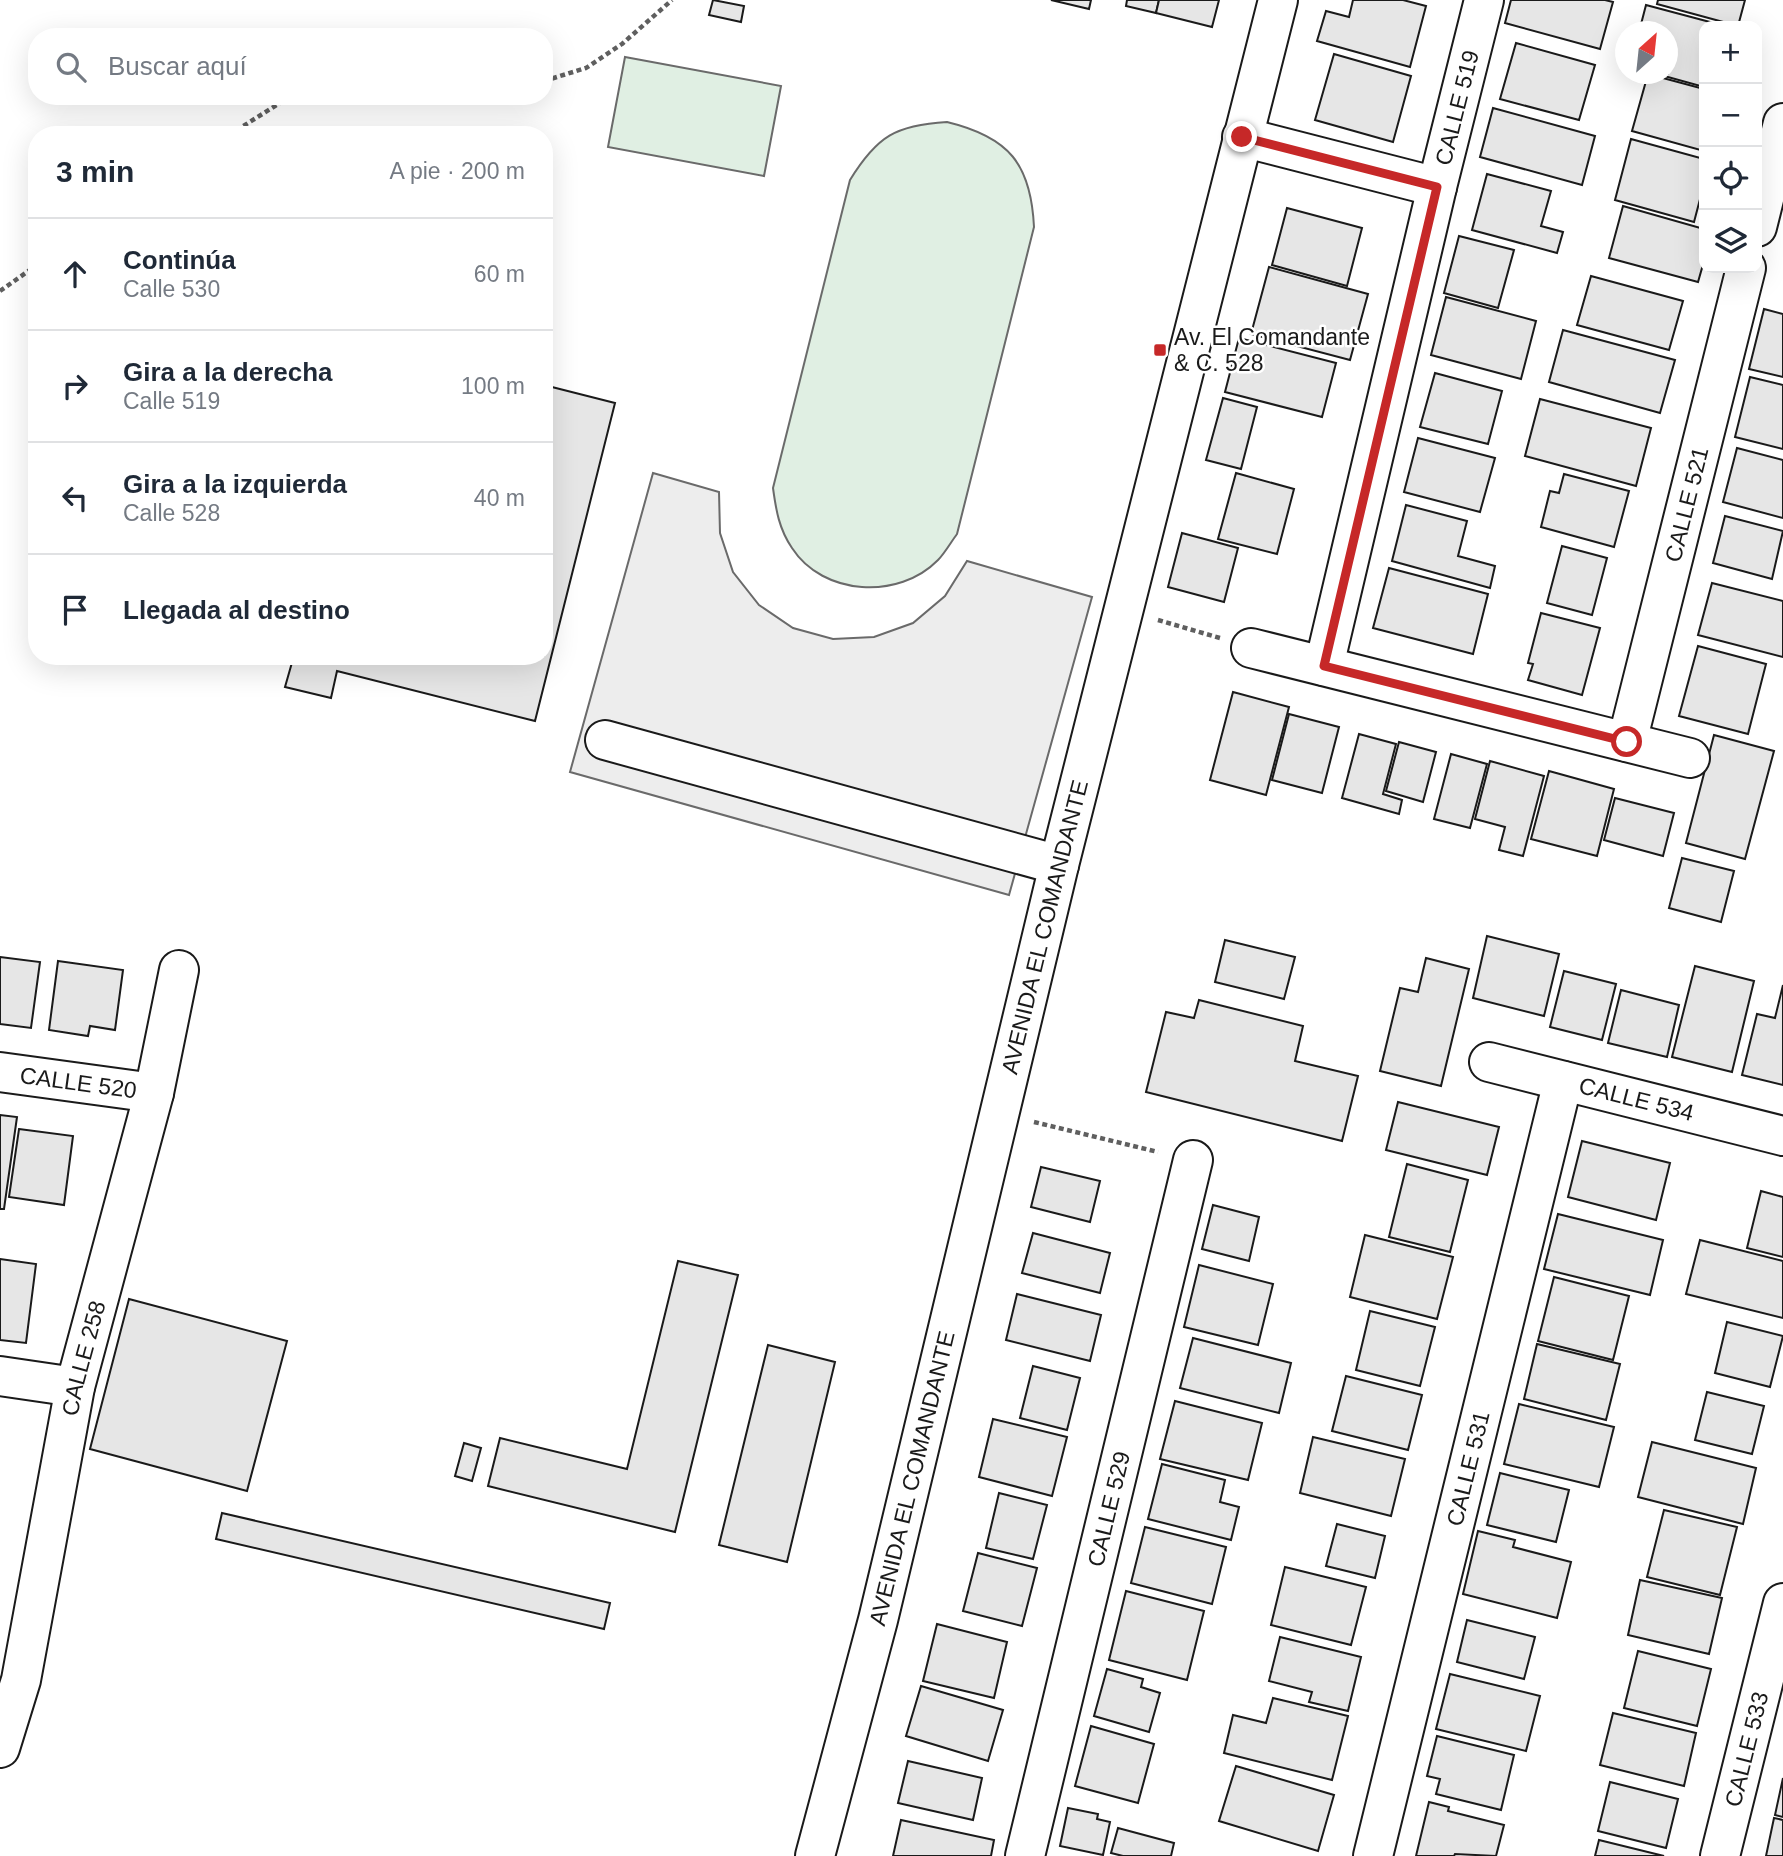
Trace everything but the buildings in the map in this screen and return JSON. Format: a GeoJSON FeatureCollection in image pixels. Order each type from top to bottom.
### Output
{"type":"FeatureCollection","features":[{"type":"Feature","properties":{"kind":"street","name":"AVENIDA EL COMANDANTE"},"geometry":{"type":"LineString","coordinates":[[814,1856],[878,1620],[1059,865],[1278,0]]}},
{"type":"Feature","properties":{"kind":"street","name":"CALLE 519"},"geometry":{"type":"LineString","coordinates":[[1324,666],[1484,0]]}},
{"type":"Feature","properties":{"kind":"street"},"geometry":{"type":"LineString","coordinates":[[1761,210],[1783,123]]}},
{"type":"Feature","properties":{"kind":"street"},"geometry":{"type":"LineString","coordinates":[[1242,137],[1437,187]]}},
{"type":"Feature","properties":{"kind":"street","name":"CALLE 521"},"geometry":{"type":"LineString","coordinates":[[1627,742],[1745,273]]}},
{"type":"Feature","properties":{"kind":"street"},"geometry":{"type":"LineString","coordinates":[[1251,648],[1690,758]]}},
{"type":"Feature","properties":{"kind":"street"},"geometry":{"type":"LineString","coordinates":[[605,740],[1059,865]]}},
{"type":"Feature","properties":{"kind":"street","name":"CALLE 258"},"geometry":{"type":"LineString","coordinates":[[0,1748],[10,1679],[75,1387],[155,1093],[179,970]]}},
{"type":"Feature","properties":{"kind":"street","name":"CALLE 534"},"geometry":{"type":"LineString","coordinates":[[1489,1062],[1783,1136]]}},
{"type":"Feature","properties":{"kind":"street","name":"CALLE 520"},"geometry":{"type":"LineString","coordinates":[[0,1072],[155,1093]]}},
{"type":"Feature","properties":{"kind":"street","name":"CALLE 531"},"geometry":{"type":"LineString","coordinates":[[1373,1856],[1563,1081]]}},
{"type":"Feature","properties":{"kind":"street","name":"CALLE 529"},"geometry":{"type":"LineString","coordinates":[[1025,1856],[1193,1160]]}},
{"type":"Feature","properties":{"kind":"street"},"geometry":{"type":"LineString","coordinates":[[0,1377],[75,1387]]}},
{"type":"Feature","properties":{"kind":"street","name":"CALLE 533"},"geometry":{"type":"LineString","coordinates":[[1720,1856],[1783,1603]]}},
{"type":"Feature","properties":{"kind":"path"},"geometry":{"type":"LineString","coordinates":[[553,78],[586,68],[622,44],[671,0]]}},
{"type":"Feature","properties":{"kind":"path"},"geometry":{"type":"LineString","coordinates":[[243,126],[277,105]]}},
{"type":"Feature","properties":{"kind":"path"},"geometry":{"type":"LineString","coordinates":[[0,291],[28,271]]}},
{"type":"Feature","properties":{"kind":"path"},"geometry":{"type":"LineString","coordinates":[[1123,610],[1251,648]]}},
{"type":"Feature","properties":{"kind":"path"},"geometry":{"type":"LineString","coordinates":[[999,1114],[1193,1160]]}},
{"type":"Feature","properties":{"kind":"green space"},"geometry":{"type":"Polygon","coordinates":[[[625,57],[781,86],[764,176],[608,147],[625,57]]]}},
{"type":"Feature","properties":{"kind":"green space"},"geometry":{"type":"Polygon","coordinates":[[[947,122],[986,136],[1001,145],[1013,157],[1028,186],[1034,227],[957,534],[938,560],[922,573],[903,582],[862,587],[842,583],[822,576],[806,564],[792,548],[781,526],[773,488],[850,180],[869,153],[890,136],[914,126],[947,122]]]}},
{"type":"Feature","properties":{"kind":"shaded area"},"geometry":{"type":"Polygon","coordinates":[[[653,473],[719,492],[720,533],[733,572],[759,605],[793,628],[833,639],[874,637],[913,623],[945,596],[967,561],[1092,597],[1009,895],[570,772],[653,473]]]}},
{"type":"Feature","properties":{"kind":"place","name":"Av. El Comandante & C. 528"},"geometry":{"type":"Point","coordinates":[1160,350]}},
{"type":"Feature","properties":{"kind":"route"},"geometry":{"type":"LineString","coordinates":[[1242,137],[1437,187],[1324,666],[1627,742]]}}]}
